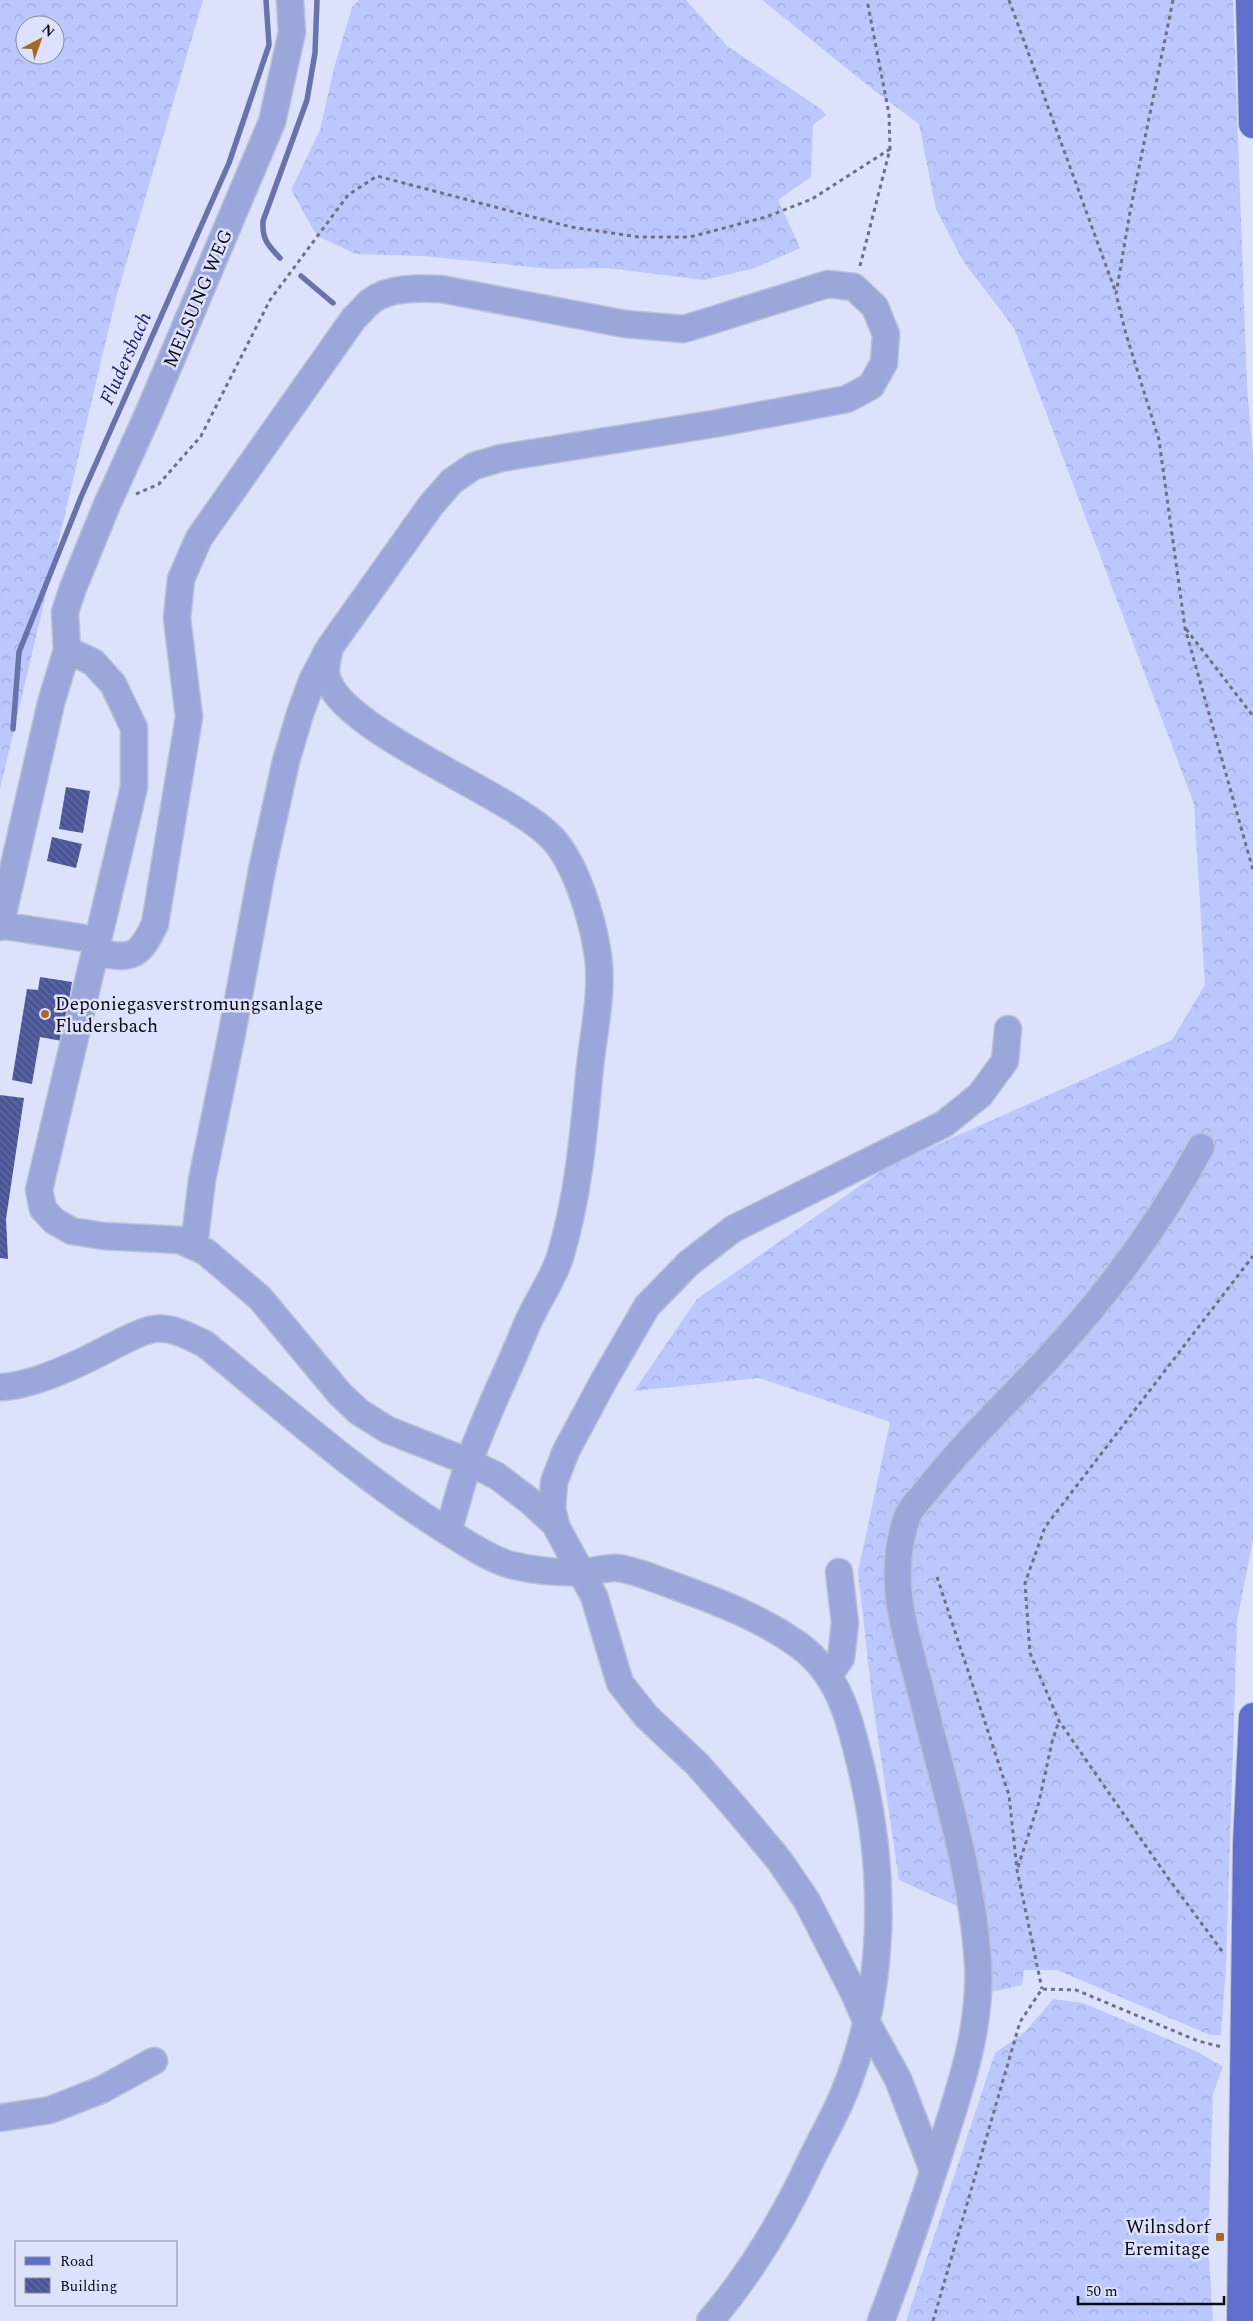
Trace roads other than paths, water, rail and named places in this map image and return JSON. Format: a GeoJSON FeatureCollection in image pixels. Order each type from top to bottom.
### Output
{"type":"FeatureCollection","features":[{"type":"Feature","properties":{"kind":"main road"},"geometry":{"type":"LineString","coordinates":[[1250,0],[1253,124]]}},
{"type":"Feature","properties":{"kind":"main road"},"geometry":{"type":"LineString","coordinates":[[1241,2321],[1248,2081],[1244,2053],[1247,1844],[1253,1717]]}},
{"type":"Feature","properties":{"kind":"street","name":"MELSUNG WEG"},"geometry":{"type":"LineString","coordinates":[[0,926],[51,703],[67,650],[65,612],[106,507],[149,412],[272,122],[292,32],[290,0]]}},
{"type":"Feature","properties":{"kind":"street"},"geometry":{"type":"LineString","coordinates":[[0,926],[96,946],[119,957],[134,954],[146,944],[155,924],[190,717],[177,618],[182,579],[198,538],[354,318],[372,300],[393,293],[419,288],[441,289],[625,324],[684,329],[828,284],[856,280],[875,307],[886,334],[884,363],[871,386],[847,400],[501,458],[474,466],[452,481],[431,505],[330,647],[303,705],[286,761],[249,932],[232,1033],[202,1180],[194,1246]]}},
{"type":"Feature","properties":{"kind":"street"},"geometry":{"type":"LineString","coordinates":[[330,647],[326,672],[335,694],[362,719],[408,749],[515,809],[551,837],[576,876],[598,958],[598,993],[585,1121],[573,1204],[562,1250],[469,1462],[448,1532]]}},
{"type":"Feature","properties":{"kind":"street"},"geometry":{"type":"LineString","coordinates":[[67,650],[93,662],[113,684],[134,728],[134,787],[39,1190],[43,1209],[54,1221],[72,1231],[103,1236],[180,1240],[206,1252],[229,1269],[260,1298],[340,1394],[360,1412],[388,1430],[469,1462],[497,1476],[530,1501],[556,1525]]}},
{"type":"Feature","properties":{"kind":"street"},"geometry":{"type":"LineString","coordinates":[[933,2170],[898,2079],[867,2023],[856,1995],[807,1901],[779,1860],[698,1765],[646,1716],[620,1683],[612,1663],[603,1620],[594,1596],[582,1572],[565,1546],[552,1510],[554,1482],[566,1451],[647,1306],[690,1263],[733,1229],[944,1124],[980,1095],[1004,1061],[1008,1029]]}},
{"type":"Feature","properties":{"kind":"street"},"geometry":{"type":"LineString","coordinates":[[881,2321],[954,2108],[972,2038],[979,1999],[974,1914],[901,1619],[896,1577],[906,1518],[946,1466],[1052,1354],[1110,1289],[1176,1193],[1201,1147]]}},
{"type":"Feature","properties":{"kind":"street"},"geometry":{"type":"LineString","coordinates":[[0,1387],[12,1387],[43,1377],[88,1359],[154,1328],[176,1331],[205,1344],[354,1467],[412,1509],[448,1532],[508,1565],[582,1572],[617,1568],[654,1579],[709,1599],[756,1620],[803,1648],[829,1675],[850,1719],[865,1787],[875,1854],[878,1918],[876,1972],[867,2023],[846,2087],[794,2198],[759,2253],[710,2321]]}},
{"type":"Feature","properties":{"kind":"street"},"geometry":{"type":"LineString","coordinates":[[829,1675],[841,1658],[845,1623],[839,1572]]}},
{"type":"Feature","properties":{"kind":"street"},"geometry":{"type":"LineString","coordinates":[[0,2118],[50,2110],[101,2090],[154,2061]]}},
{"type":"Feature","properties":{"kind":"waterway","name":"Fludersbach"},"geometry":{"type":"LineString","coordinates":[[13,729],[19,652],[81,497],[229,163],[269,45],[266,0]]}},
{"type":"Feature","properties":{"kind":"waterway"},"geometry":{"type":"LineString","coordinates":[[280,258],[265,238],[263,221],[307,100],[315,53],[317,0]]}},
{"type":"Feature","properties":{"kind":"waterway"},"geometry":{"type":"LineString","coordinates":[[301,276],[333,303]]}},
{"type":"Feature","properties":{"kind":"place","name":"Deponiegasverstromungsanlage Fludersbach"},"geometry":{"type":"Point","coordinates":[45,1014]}},
{"type":"Feature","properties":{"kind":"place","name":"Wilnsdorf Eremitage"},"geometry":{"type":"Point","coordinates":[1220,2237]}}]}
